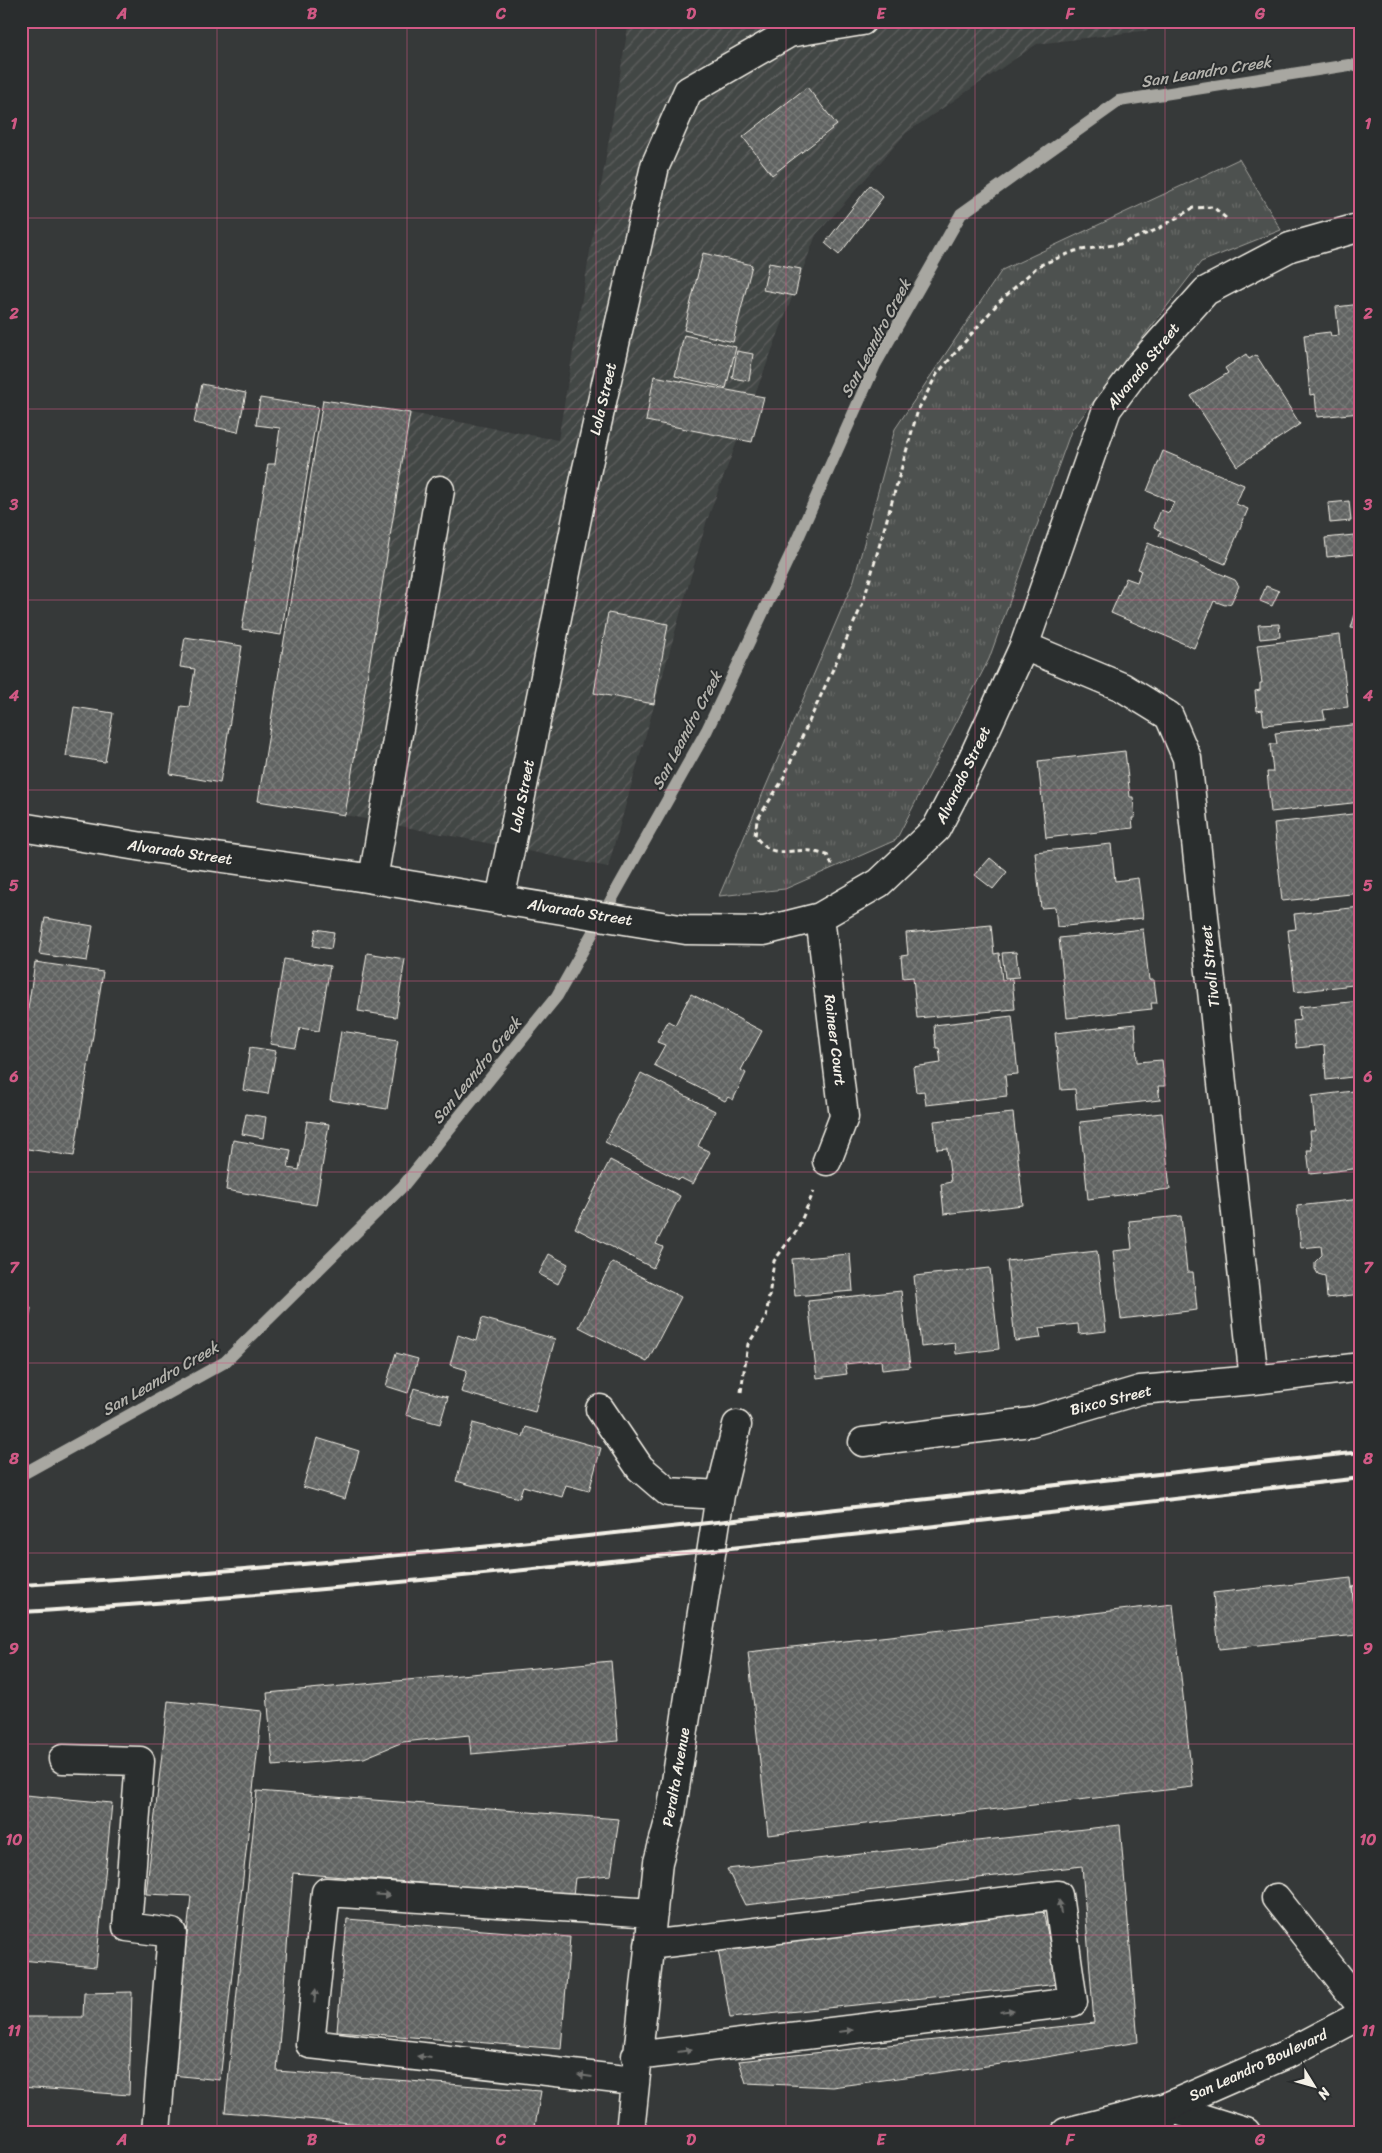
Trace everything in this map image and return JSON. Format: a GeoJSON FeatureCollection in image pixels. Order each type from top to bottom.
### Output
{"type":"FeatureCollection","features":[{"type":"Feature","properties":{"kind":"street","name":"Lola Street"},"geometry":{"type":"LineString","coordinates":[[500,900],[586,473],[655,166],[688,91],[789,33],[862,21]]}},
{"type":"Feature","properties":{"kind":"street","name":"Alvarado Street"},"geometry":{"type":"LineString","coordinates":[[21,827],[143,847],[373,879],[686,930],[764,931],[820,917],[879,883],[936,829],[972,760],[1024,646],[1107,409],[1140,365],[1206,291],[1290,247],[1354,229],[1361,229]]}},
{"type":"Feature","properties":{"kind":"street"},"geometry":{"type":"LineString","coordinates":[[373,879],[440,490]]}},
{"type":"Feature","properties":{"kind":"street","name":"Tivoli Street"},"geometry":{"type":"LineString","coordinates":[[1024,646],[1122,687],[1169,716],[1187,758],[1254,1380]]}},
{"type":"Feature","properties":{"kind":"street","name":"Raineer Court"},"geometry":{"type":"LineString","coordinates":[[820,917],[844,1116],[828,1161]]}},
{"type":"Feature","properties":{"kind":"street","name":"Bixco Street"},"geometry":{"type":"LineString","coordinates":[[864,1442],[1031,1422],[1140,1390],[1254,1380],[1361,1366]]}},
{"type":"Feature","properties":{"kind":"street"},"geometry":{"type":"LineString","coordinates":[[600,1409],[640,1468],[668,1492],[720,1495]]}},
{"type":"Feature","properties":{"kind":"street","name":"Peralta Avenue"},"geometry":{"type":"LineString","coordinates":[[630,2132],[635,2069],[658,1862],[672,1814],[720,1495],[737,1425]]}},
{"type":"Feature","properties":{"kind":"street"},"geometry":{"type":"LineString","coordinates":[[64,1759],[140,1761],[127,1927],[172,1933],[156,2132]]}},
{"type":"Feature","properties":{"kind":"street"},"geometry":{"type":"LineString","coordinates":[[649,1945],[1058,1895],[1073,2002],[635,2069],[310,2044],[326,1892],[653,1912]]}},
{"type":"Feature","properties":{"kind":"street"},"geometry":{"type":"LineString","coordinates":[[1276,1898],[1361,2006]]}},
{"type":"Feature","properties":{"kind":"street","name":"San Leandro Boulevard"},"geometry":{"type":"LineString","coordinates":[[1066,2132],[1163,2119],[1361,2015]]}},
{"type":"Feature","properties":{"kind":"street"},"geometry":{"type":"LineString","coordinates":[[1163,2119],[1246,2132]]}},
{"type":"Feature","properties":{"kind":"path"},"geometry":{"type":"LineString","coordinates":[[832,865],[827,856],[818,853],[810,851],[775,852],[762,846],[755,836],[757,820],[782,781],[863,602],[918,410],[937,374],[999,302],[1038,266],[1075,251],[1120,244],[1156,230],[1193,208],[1213,207],[1227,219]]}},
{"type":"Feature","properties":{"kind":"path"},"geometry":{"type":"LineString","coordinates":[[737,1425],[748,1344],[766,1318],[774,1262],[797,1230],[828,1161]]}},
{"type":"Feature","properties":{"kind":"shaded area"},"geometry":{"type":"Polygon","coordinates":[[[629,21],[1222,21],[1037,44],[906,133],[816,235],[707,520],[608,867],[345,815],[410,413],[558,440],[629,21]]]}},
{"type":"Feature","properties":{"kind":"green space"},"geometry":{"type":"Polygon","coordinates":[[[1239,159],[1281,230],[1201,262],[1071,431],[989,659],[896,840],[785,889],[719,896],[854,580],[895,429],[1002,270],[1239,159]]]}},
{"type":"Feature","properties":{"kind":"building"},"geometry":{"type":"Polygon","coordinates":[[[807,87],[837,125],[772,175],[743,137],[807,87]]]}},
{"type":"Feature","properties":{"kind":"building"},"geometry":{"type":"Polygon","coordinates":[[[870,185],[883,197],[839,255],[825,243],[870,185]]]}},
{"type":"Feature","properties":{"kind":"building"},"geometry":{"type":"Polygon","coordinates":[[[703,253],[752,265],[733,342],[684,330],[703,253]]]}},
{"type":"Feature","properties":{"kind":"building"},"geometry":{"type":"Polygon","coordinates":[[[769,263],[801,269],[795,296],[763,290],[769,263]]]}},
{"type":"Feature","properties":{"kind":"building"},"geometry":{"type":"Polygon","coordinates":[[[1361,304],[1361,413],[1317,417],[1315,394],[1310,395],[1304,335],[1330,332],[1331,336],[1339,335],[1336,307],[1361,304]]]}},
{"type":"Feature","properties":{"kind":"building"},"geometry":{"type":"Polygon","coordinates":[[[684,335],[736,347],[726,388],[675,376],[684,335]]]}},
{"type":"Feature","properties":{"kind":"building"},"geometry":{"type":"Polygon","coordinates":[[[737,351],[753,354],[749,381],[732,378],[737,351]]]}},
{"type":"Feature","properties":{"kind":"building"},"geometry":{"type":"Polygon","coordinates":[[[1246,354],[1249,359],[1256,355],[1300,424],[1237,466],[1191,396],[1228,373],[1225,368],[1246,354]]]}},
{"type":"Feature","properties":{"kind":"building"},"geometry":{"type":"Polygon","coordinates":[[[654,376],[764,397],[752,442],[646,421],[654,376]]]}},
{"type":"Feature","properties":{"kind":"building"},"geometry":{"type":"Polygon","coordinates":[[[202,384],[246,393],[238,432],[194,423],[202,384]]]}},
{"type":"Feature","properties":{"kind":"building"},"geometry":{"type":"Polygon","coordinates":[[[260,398],[318,407],[281,635],[242,629],[268,464],[275,464],[280,428],[256,425],[260,398]]]}},
{"type":"Feature","properties":{"kind":"building"},"geometry":{"type":"Polygon","coordinates":[[[323,400],[410,413],[345,815],[258,801],[323,400]]]}},
{"type":"Feature","properties":{"kind":"building"},"geometry":{"type":"Polygon","coordinates":[[[1163,451],[1244,485],[1236,504],[1248,509],[1225,564],[1159,536],[1161,531],[1154,527],[1161,510],[1169,513],[1174,502],[1147,491],[1163,451]]]}},
{"type":"Feature","properties":{"kind":"building"},"geometry":{"type":"Polygon","coordinates":[[[1349,501],[1351,521],[1330,523],[1328,503],[1349,501]]]}},
{"type":"Feature","properties":{"kind":"building"},"geometry":{"type":"Polygon","coordinates":[[[1354,535],[1355,554],[1327,557],[1325,538],[1354,535]]]}},
{"type":"Feature","properties":{"kind":"building"},"geometry":{"type":"Polygon","coordinates":[[[1148,543],[1235,580],[1239,586],[1231,603],[1225,605],[1214,601],[1194,648],[1111,613],[1126,578],[1137,582],[1141,570],[1138,569],[1148,543]]]}},
{"type":"Feature","properties":{"kind":"building"},"geometry":{"type":"Polygon","coordinates":[[[1266,586],[1279,591],[1272,606],[1260,601],[1266,586]]]}},
{"type":"Feature","properties":{"kind":"building"},"geometry":{"type":"Polygon","coordinates":[[[1356,611],[1361,612],[1361,630],[1351,628],[1356,611]]]}},
{"type":"Feature","properties":{"kind":"building"},"geometry":{"type":"Polygon","coordinates":[[[608,613],[668,624],[654,704],[594,693],[608,613]]]}},
{"type":"Feature","properties":{"kind":"building"},"geometry":{"type":"Polygon","coordinates":[[[1279,624],[1280,637],[1260,639],[1258,625],[1279,624]]]}},
{"type":"Feature","properties":{"kind":"building"},"geometry":{"type":"Polygon","coordinates":[[[1340,635],[1348,707],[1323,710],[1325,719],[1264,725],[1262,710],[1257,711],[1255,691],[1260,690],[1260,683],[1262,683],[1257,645],[1340,635]]]}},
{"type":"Feature","properties":{"kind":"building"},"geometry":{"type":"Polygon","coordinates":[[[185,637],[242,646],[220,783],[170,774],[181,706],[189,707],[195,669],[180,667],[185,637]]]}},
{"type":"Feature","properties":{"kind":"building"},"geometry":{"type":"Polygon","coordinates":[[[74,707],[113,713],[105,762],[66,756],[74,707]]]}},
{"type":"Feature","properties":{"kind":"building"},"geometry":{"type":"Polygon","coordinates":[[[1361,724],[1361,783],[1359,783],[1361,802],[1271,812],[1267,772],[1273,772],[1270,744],[1277,744],[1275,733],[1361,724]]]}},
{"type":"Feature","properties":{"kind":"building"},"geometry":{"type":"Polygon","coordinates":[[[1125,751],[1130,797],[1133,797],[1135,818],[1132,818],[1133,828],[1046,838],[1038,761],[1125,751]]]}},
{"type":"Feature","properties":{"kind":"building"},"geometry":{"type":"Polygon","coordinates":[[[1361,813],[1361,893],[1282,901],[1274,823],[1361,813]]]}},
{"type":"Feature","properties":{"kind":"building"},"geometry":{"type":"Polygon","coordinates":[[[1111,844],[1115,881],[1138,878],[1143,918],[1057,927],[1055,907],[1041,908],[1035,852],[1111,844]]]}},
{"type":"Feature","properties":{"kind":"building"},"geometry":{"type":"Polygon","coordinates":[[[990,858],[1007,872],[993,889],[975,875],[990,858]]]}},
{"type":"Feature","properties":{"kind":"building"},"geometry":{"type":"Polygon","coordinates":[[[1361,907],[1361,984],[1295,992],[1288,930],[1296,929],[1294,914],[1361,907]]]}},
{"type":"Feature","properties":{"kind":"building"},"geometry":{"type":"Polygon","coordinates":[[[45,918],[93,926],[87,961],[39,954],[45,918]]]}},
{"type":"Feature","properties":{"kind":"building"},"geometry":{"type":"Polygon","coordinates":[[[991,925],[994,954],[999,953],[1002,980],[1012,979],[1015,1009],[917,1018],[913,977],[903,978],[901,956],[908,955],[906,933],[991,925]]]}},
{"type":"Feature","properties":{"kind":"building"},"geometry":{"type":"Polygon","coordinates":[[[316,929],[334,932],[331,949],[313,946],[316,929]]]}},
{"type":"Feature","properties":{"kind":"building"},"geometry":{"type":"Polygon","coordinates":[[[1143,929],[1149,980],[1154,980],[1157,1003],[1151,1003],[1152,1009],[1067,1018],[1059,938],[1143,929]]]}},
{"type":"Feature","properties":{"kind":"building"},"geometry":{"type":"Polygon","coordinates":[[[1016,952],[1019,977],[1005,978],[1002,953],[1016,952]]]}},
{"type":"Feature","properties":{"kind":"building"},"geometry":{"type":"Polygon","coordinates":[[[367,953],[405,959],[396,1017],[358,1011],[367,953]]]}},
{"type":"Feature","properties":{"kind":"building"},"geometry":{"type":"Polygon","coordinates":[[[284,959],[330,966],[319,1031],[300,1028],[296,1048],[270,1044],[284,959]]]}},
{"type":"Feature","properties":{"kind":"building"},"geometry":{"type":"Polygon","coordinates":[[[35,962],[103,972],[74,1156],[21,1148],[21,1014],[27,1015],[35,962]]]}},
{"type":"Feature","properties":{"kind":"building"},"geometry":{"type":"Polygon","coordinates":[[[691,994],[762,1031],[741,1070],[746,1073],[733,1100],[728,1097],[725,1101],[654,1065],[665,1045],[657,1042],[668,1021],[675,1025],[691,994]]]}},
{"type":"Feature","properties":{"kind":"building"},"geometry":{"type":"Polygon","coordinates":[[[1361,1001],[1361,1076],[1326,1080],[1324,1045],[1296,1048],[1293,1021],[1300,1020],[1299,1007],[1361,1001]]]}},
{"type":"Feature","properties":{"kind":"building"},"geometry":{"type":"Polygon","coordinates":[[[1012,1016],[1018,1074],[1005,1075],[1007,1096],[926,1105],[924,1091],[916,1092],[913,1067],[941,1063],[939,1048],[936,1048],[934,1025],[1012,1016]]]}},
{"type":"Feature","properties":{"kind":"building"},"geometry":{"type":"Polygon","coordinates":[[[1135,1024],[1137,1062],[1162,1060],[1165,1086],[1158,1086],[1160,1100],[1077,1109],[1075,1089],[1061,1090],[1055,1033],[1135,1024]]]}},
{"type":"Feature","properties":{"kind":"building"},"geometry":{"type":"Polygon","coordinates":[[[341,1031],[398,1040],[387,1109],[330,1100],[341,1031]]]}},
{"type":"Feature","properties":{"kind":"building"},"geometry":{"type":"Polygon","coordinates":[[[250,1047],[276,1051],[268,1094],[243,1090],[250,1047]]]}},
{"type":"Feature","properties":{"kind":"building"},"geometry":{"type":"Polygon","coordinates":[[[641,1073],[715,1111],[698,1146],[710,1152],[693,1184],[681,1178],[679,1180],[605,1142],[641,1073]]]}},
{"type":"Feature","properties":{"kind":"building"},"geometry":{"type":"Polygon","coordinates":[[[1361,1090],[1361,1168],[1310,1174],[1307,1150],[1312,1150],[1310,1131],[1315,1131],[1312,1096],[1361,1090]]]}},
{"type":"Feature","properties":{"kind":"building"},"geometry":{"type":"Polygon","coordinates":[[[1013,1113],[1023,1205],[944,1214],[941,1184],[951,1182],[947,1148],[937,1149],[934,1121],[1013,1113]]]}},
{"type":"Feature","properties":{"kind":"building"},"geometry":{"type":"Polygon","coordinates":[[[1162,1113],[1170,1189],[1088,1199],[1080,1122],[1162,1113]]]}},
{"type":"Feature","properties":{"kind":"building"},"geometry":{"type":"Polygon","coordinates":[[[246,1114],[266,1117],[263,1138],[242,1134],[246,1114]]]}},
{"type":"Feature","properties":{"kind":"building"},"geometry":{"type":"Polygon","coordinates":[[[307,1121],[329,1124],[316,1205],[226,1190],[233,1140],[291,1150],[288,1168],[299,1170],[307,1121]]]}},
{"type":"Feature","properties":{"kind":"building"},"geometry":{"type":"Polygon","coordinates":[[[610,1160],[680,1196],[656,1244],[663,1247],[653,1268],[575,1228],[610,1160]]]}},
{"type":"Feature","properties":{"kind":"building"},"geometry":{"type":"Polygon","coordinates":[[[1361,1199],[1361,1294],[1327,1298],[1325,1276],[1318,1274],[1315,1269],[1315,1262],[1322,1255],[1321,1246],[1301,1248],[1297,1206],[1361,1199]]]}},
{"type":"Feature","properties":{"kind":"building"},"geometry":{"type":"Polygon","coordinates":[[[1181,1216],[1187,1272],[1193,1272],[1197,1310],[1121,1319],[1113,1251],[1132,1249],[1129,1221],[1181,1216]]]}},
{"type":"Feature","properties":{"kind":"building"},"geometry":{"type":"Polygon","coordinates":[[[1097,1251],[1106,1331],[1079,1334],[1078,1324],[1039,1328],[1041,1338],[1015,1341],[1007,1261],[1097,1251]]]}},
{"type":"Feature","properties":{"kind":"building"},"geometry":{"type":"Polygon","coordinates":[[[549,1254],[568,1264],[558,1284],[539,1274],[549,1254]]]}},
{"type":"Feature","properties":{"kind":"building"},"geometry":{"type":"Polygon","coordinates":[[[850,1254],[853,1291],[795,1296],[792,1259],[850,1254]]]}},
{"type":"Feature","properties":{"kind":"building"},"geometry":{"type":"Polygon","coordinates":[[[612,1262],[681,1297],[647,1362],[579,1327],[612,1262]]]}},
{"type":"Feature","properties":{"kind":"building"},"geometry":{"type":"Polygon","coordinates":[[[990,1268],[999,1349],[956,1354],[955,1343],[921,1347],[914,1276],[990,1268]]]}},
{"type":"Feature","properties":{"kind":"building"},"geometry":{"type":"Polygon","coordinates":[[[901,1291],[910,1367],[882,1370],[881,1360],[845,1364],[847,1374],[817,1378],[808,1301],[901,1291]]]}},
{"type":"Feature","properties":{"kind":"building"},"geometry":{"type":"Polygon","coordinates":[[[21,1307],[31,1308],[28,1327],[21,1326],[21,1307]]]}},
{"type":"Feature","properties":{"kind":"building"},"geometry":{"type":"Polygon","coordinates":[[[482,1318],[555,1339],[535,1412],[461,1392],[467,1370],[450,1365],[458,1335],[476,1341],[482,1318]]]}},
{"type":"Feature","properties":{"kind":"building"},"geometry":{"type":"Polygon","coordinates":[[[396,1353],[418,1359],[408,1393],[386,1386],[396,1353]]]}},
{"type":"Feature","properties":{"kind":"building"},"geometry":{"type":"Polygon","coordinates":[[[414,1388],[448,1397],[440,1424],[406,1415],[414,1388]]]}},
{"type":"Feature","properties":{"kind":"building"},"geometry":{"type":"Polygon","coordinates":[[[473,1423],[523,1437],[526,1427],[601,1448],[589,1491],[566,1485],[562,1497],[523,1486],[519,1498],[456,1481],[473,1423]]]}},
{"type":"Feature","properties":{"kind":"building"},"geometry":{"type":"Polygon","coordinates":[[[317,1438],[359,1451],[345,1499],[303,1487],[317,1438]]]}},
{"type":"Feature","properties":{"kind":"building"},"geometry":{"type":"Polygon","coordinates":[[[1351,1578],[1357,1635],[1219,1649],[1213,1593],[1351,1578]]]}},
{"type":"Feature","properties":{"kind":"building"},"geometry":{"type":"Polygon","coordinates":[[[1361,1586],[1361,1624],[1357,1625],[1352,1587],[1361,1586]]]}},
{"type":"Feature","properties":{"kind":"building"},"geometry":{"type":"Polygon","coordinates":[[[1173,1604],[1193,1787],[768,1835],[748,1652],[1173,1604]]]}},
{"type":"Feature","properties":{"kind":"building"},"geometry":{"type":"Polygon","coordinates":[[[611,1661],[618,1741],[471,1754],[469,1735],[403,1742],[364,1758],[273,1766],[267,1693],[611,1661]]]}},
{"type":"Feature","properties":{"kind":"building"},"geometry":{"type":"Polygon","coordinates":[[[168,1701],[262,1711],[220,2080],[172,2075],[191,1896],[146,1894],[168,1701]]]}},
{"type":"Feature","properties":{"kind":"building"},"geometry":{"type":"Polygon","coordinates":[[[257,1791],[619,1819],[611,1875],[575,1878],[573,1895],[293,1873],[277,2071],[541,2091],[534,2132],[455,2132],[225,2112],[257,1791]]]}},
{"type":"Feature","properties":{"kind":"building"},"geometry":{"type":"Polygon","coordinates":[[[25,1795],[112,1803],[96,1967],[21,1960],[21,1829],[25,1795]]]}},
{"type":"Feature","properties":{"kind":"building"},"geometry":{"type":"Polygon","coordinates":[[[1120,1825],[1138,2042],[1016,2062],[832,2087],[746,2083],[739,2061],[1094,2023],[1082,1866],[745,1905],[727,1869],[1120,1825]]]}},
{"type":"Feature","properties":{"kind":"building"},"geometry":{"type":"Polygon","coordinates":[[[1043,1912],[1059,1984],[730,2018],[718,1949],[1043,1912]]]}},
{"type":"Feature","properties":{"kind":"building"},"geometry":{"type":"Polygon","coordinates":[[[347,1919],[570,1937],[561,2049],[337,2031],[347,1919]]]}},
{"type":"Feature","properties":{"kind":"building"},"geometry":{"type":"Polygon","coordinates":[[[132,1992],[129,2095],[21,2087],[21,2017],[83,2017],[84,1993],[132,1992]]]}},
{"type":"Feature","properties":{"kind":"waterway","name":"San Leandro Creek"},"geometry":{"type":"LineString","coordinates":[[21,1475],[225,1362],[403,1186],[557,996],[707,730],[794,547],[875,365],[961,214],[1119,101],[1349,65],[1361,66]]}},
{"type":"Feature","properties":{"kind":"railway"},"geometry":{"type":"LineString","coordinates":[[21,1585],[223,1571],[493,1546],[860,1508],[1361,1452]]}},
{"type":"Feature","properties":{"kind":"railway"},"geometry":{"type":"LineString","coordinates":[[21,1612],[247,1596],[472,1575],[1361,1478]]}}]}
